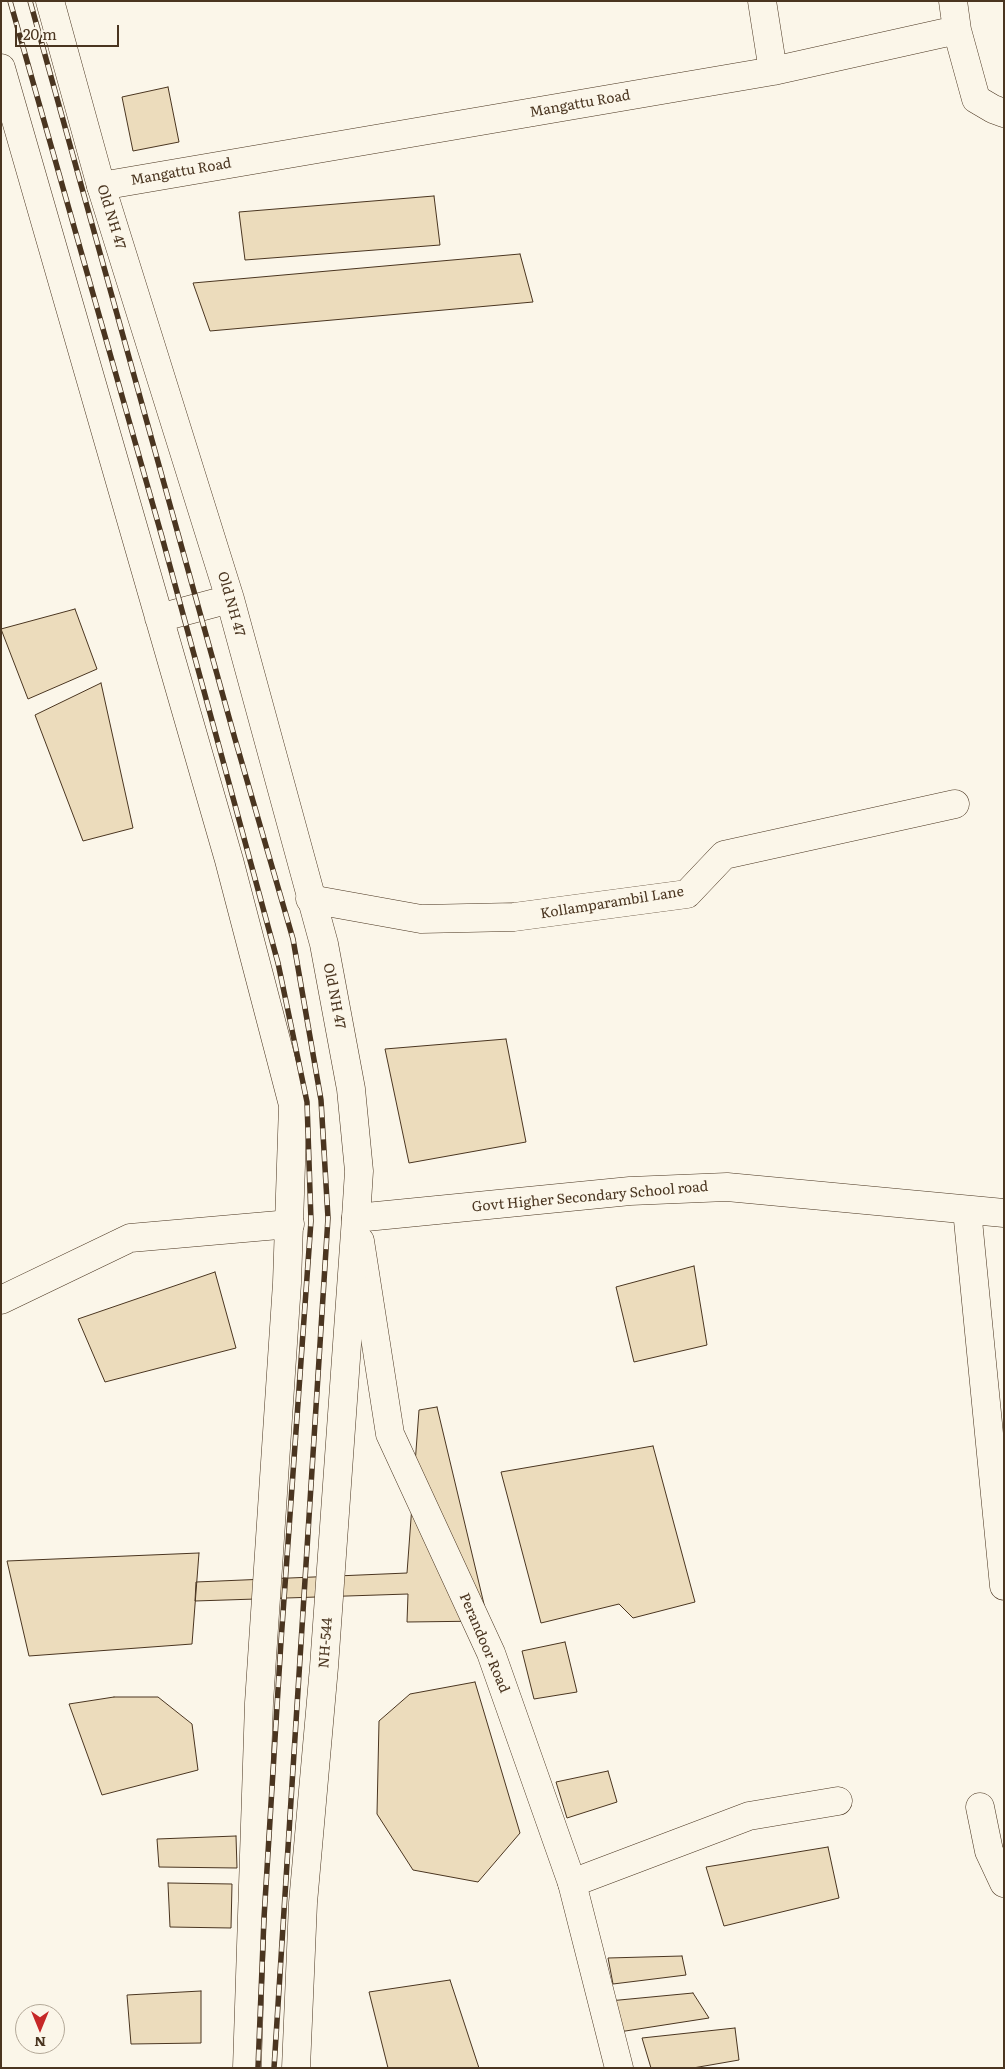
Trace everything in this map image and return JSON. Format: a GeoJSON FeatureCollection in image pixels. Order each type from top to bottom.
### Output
{"type":"FeatureCollection","features":[{"type":"Feature","properties":{"kind":"main road","name":"Old NH 47"},"geometry":{"type":"LineString","coordinates":[[50,1],[101,186],[230,599],[310,899],[324,944],[351,1089],[359,1171],[356,1218]]}},
{"type":"Feature","properties":{"kind":"main road"},"geometry":{"type":"LineString","coordinates":[[762,1],[773,71]]}},
{"type":"Feature","properties":{"kind":"main road"},"geometry":{"type":"LineString","coordinates":[[953,1],[957,30],[976,99],[993,109],[1004,112]]}},
{"type":"Feature","properties":{"kind":"main road","name":"Mangattu Road"},"geometry":{"type":"LineString","coordinates":[[101,186],[773,71],[957,30]]}},
{"type":"Feature","properties":{"kind":"main road"},"geometry":{"type":"LineString","coordinates":[[1,68],[8,116],[159,618],[229,860],[293,1105],[287,1283],[259,1703],[247,2068]]}},
{"type":"Feature","properties":{"kind":"main road"},"geometry":{"type":"LineString","coordinates":[[159,618],[230,599]]}},
{"type":"Feature","properties":{"kind":"main road","name":"Kollamparambil Lane"},"geometry":{"type":"LineString","coordinates":[[310,899],[421,919],[514,917],[678,896],[687,894],[724,855],[954,804]]}},
{"type":"Feature","properties":{"kind":"main road","name":"Govt Higher Secondary School road"},"geometry":{"type":"LineString","coordinates":[[356,1218],[630,1191],[727,1187],[1004,1213]]}},
{"type":"Feature","properties":{"kind":"main road"},"geometry":{"type":"LineString","coordinates":[[967,1210],[1004,1586]]}},
{"type":"Feature","properties":{"kind":"main road","name":"Perandoor Road"},"geometry":{"type":"LineString","coordinates":[[356,1218],[390,1434],[491,1653],[572,1883],[619,2068]]}},
{"type":"Feature","properties":{"kind":"main road","name":"NH-544"},"geometry":{"type":"LineString","coordinates":[[296,2068],[304,1903],[324,1667],[356,1218]]}},
{"type":"Feature","properties":{"kind":"main road"},"geometry":{"type":"LineString","coordinates":[[1,1300],[130,1238],[290,1224]]}},
{"type":"Feature","properties":{"kind":"main road"},"geometry":{"type":"LineString","coordinates":[[572,1883],[750,1816],[838,1801]]}},
{"type":"Feature","properties":{"kind":"main road"},"geometry":{"type":"LineString","coordinates":[[980,1807],[989,1850],[1004,1883]]}},
{"type":"Feature","properties":{"kind":"building"},"geometry":{"type":"Polygon","coordinates":[[[168,87],[179,142],[133,151],[122,97],[168,87]]]}},
{"type":"Feature","properties":{"kind":"building"},"geometry":{"type":"Polygon","coordinates":[[[434,196],[440,245],[245,260],[239,212],[434,196]]]}},
{"type":"Feature","properties":{"kind":"building"},"geometry":{"type":"Polygon","coordinates":[[[520,254],[533,302],[210,331],[193,283],[520,254]]]}},
{"type":"Feature","properties":{"kind":"building"},"geometry":{"type":"Polygon","coordinates":[[[75,609],[97,669],[28,699],[1,629],[75,609]]]}},
{"type":"Feature","properties":{"kind":"building"},"geometry":{"type":"Polygon","coordinates":[[[101,683],[133,828],[83,841],[35,715],[101,683]]]}},
{"type":"Feature","properties":{"kind":"building"},"geometry":{"type":"Polygon","coordinates":[[[506,1039],[526,1142],[409,1163],[385,1049],[506,1039]]]}},
{"type":"Feature","properties":{"kind":"building"},"geometry":{"type":"Polygon","coordinates":[[[694,1266],[707,1345],[634,1362],[616,1287],[694,1266]]]}},
{"type":"Feature","properties":{"kind":"building"},"geometry":{"type":"Polygon","coordinates":[[[215,1272],[236,1348],[105,1382],[78,1319],[215,1272]]]}},
{"type":"Feature","properties":{"kind":"building"},"geometry":{"type":"Polygon","coordinates":[[[437,1407],[488,1621],[407,1622],[408,1594],[195,1601],[196,1582],[407,1573],[419,1410],[437,1407]]]}},
{"type":"Feature","properties":{"kind":"building"},"geometry":{"type":"Polygon","coordinates":[[[653,1446],[695,1602],[633,1618],[619,1604],[541,1623],[501,1472],[653,1446]]]}},
{"type":"Feature","properties":{"kind":"building"},"geometry":{"type":"Polygon","coordinates":[[[199,1553],[192,1644],[29,1656],[7,1561],[199,1553]]]}},
{"type":"Feature","properties":{"kind":"building"},"geometry":{"type":"Polygon","coordinates":[[[565,1642],[577,1692],[534,1699],[522,1651],[565,1642]]]}},
{"type":"Feature","properties":{"kind":"building"},"geometry":{"type":"Polygon","coordinates":[[[475,1682],[520,1833],[478,1882],[413,1870],[377,1814],[379,1721],[410,1694],[475,1682]]]}},
{"type":"Feature","properties":{"kind":"building"},"geometry":{"type":"Polygon","coordinates":[[[114,1697],[158,1697],[192,1724],[198,1770],[102,1795],[69,1704],[114,1697]]]}},
{"type":"Feature","properties":{"kind":"building"},"geometry":{"type":"Polygon","coordinates":[[[608,1771],[617,1802],[567,1818],[556,1782],[608,1771]]]}},
{"type":"Feature","properties":{"kind":"building"},"geometry":{"type":"Polygon","coordinates":[[[236,1836],[237,1868],[159,1867],[157,1839],[236,1836]]]}},
{"type":"Feature","properties":{"kind":"building"},"geometry":{"type":"Polygon","coordinates":[[[828,1847],[839,1898],[724,1926],[706,1867],[828,1847]]]}},
{"type":"Feature","properties":{"kind":"building"},"geometry":{"type":"Polygon","coordinates":[[[168,1883],[232,1884],[231,1928],[170,1927],[168,1883]]]}},
{"type":"Feature","properties":{"kind":"building"},"geometry":{"type":"Polygon","coordinates":[[[682,1956],[686,1975],[613,1984],[608,1958],[682,1956]]]}},
{"type":"Feature","properties":{"kind":"building"},"geometry":{"type":"Polygon","coordinates":[[[450,1980],[479,2068],[388,2068],[369,1992],[450,1980]]]}},
{"type":"Feature","properties":{"kind":"building"},"geometry":{"type":"Polygon","coordinates":[[[201,1991],[201,2043],[131,2044],[127,1995],[201,1991]]]}},
{"type":"Feature","properties":{"kind":"building"},"geometry":{"type":"Polygon","coordinates":[[[693,1993],[709,2018],[619,2032],[609,2001],[693,1993]]]}},
{"type":"Feature","properties":{"kind":"building"},"geometry":{"type":"Polygon","coordinates":[[[735,2028],[739,2060],[693,2068],[651,2068],[642,2038],[735,2028]]]}},
{"type":"Feature","properties":{"kind":"railway"},"geometry":{"type":"LineString","coordinates":[[10,1],[162,537],[278,963],[307,1102],[311,1221],[281,1641],[264,1918],[258,2068]]}},
{"type":"Feature","properties":{"kind":"railway"},"geometry":{"type":"LineString","coordinates":[[30,1],[235,739],[293,939],[321,1100],[328,1218],[274,2068]]}}]}
